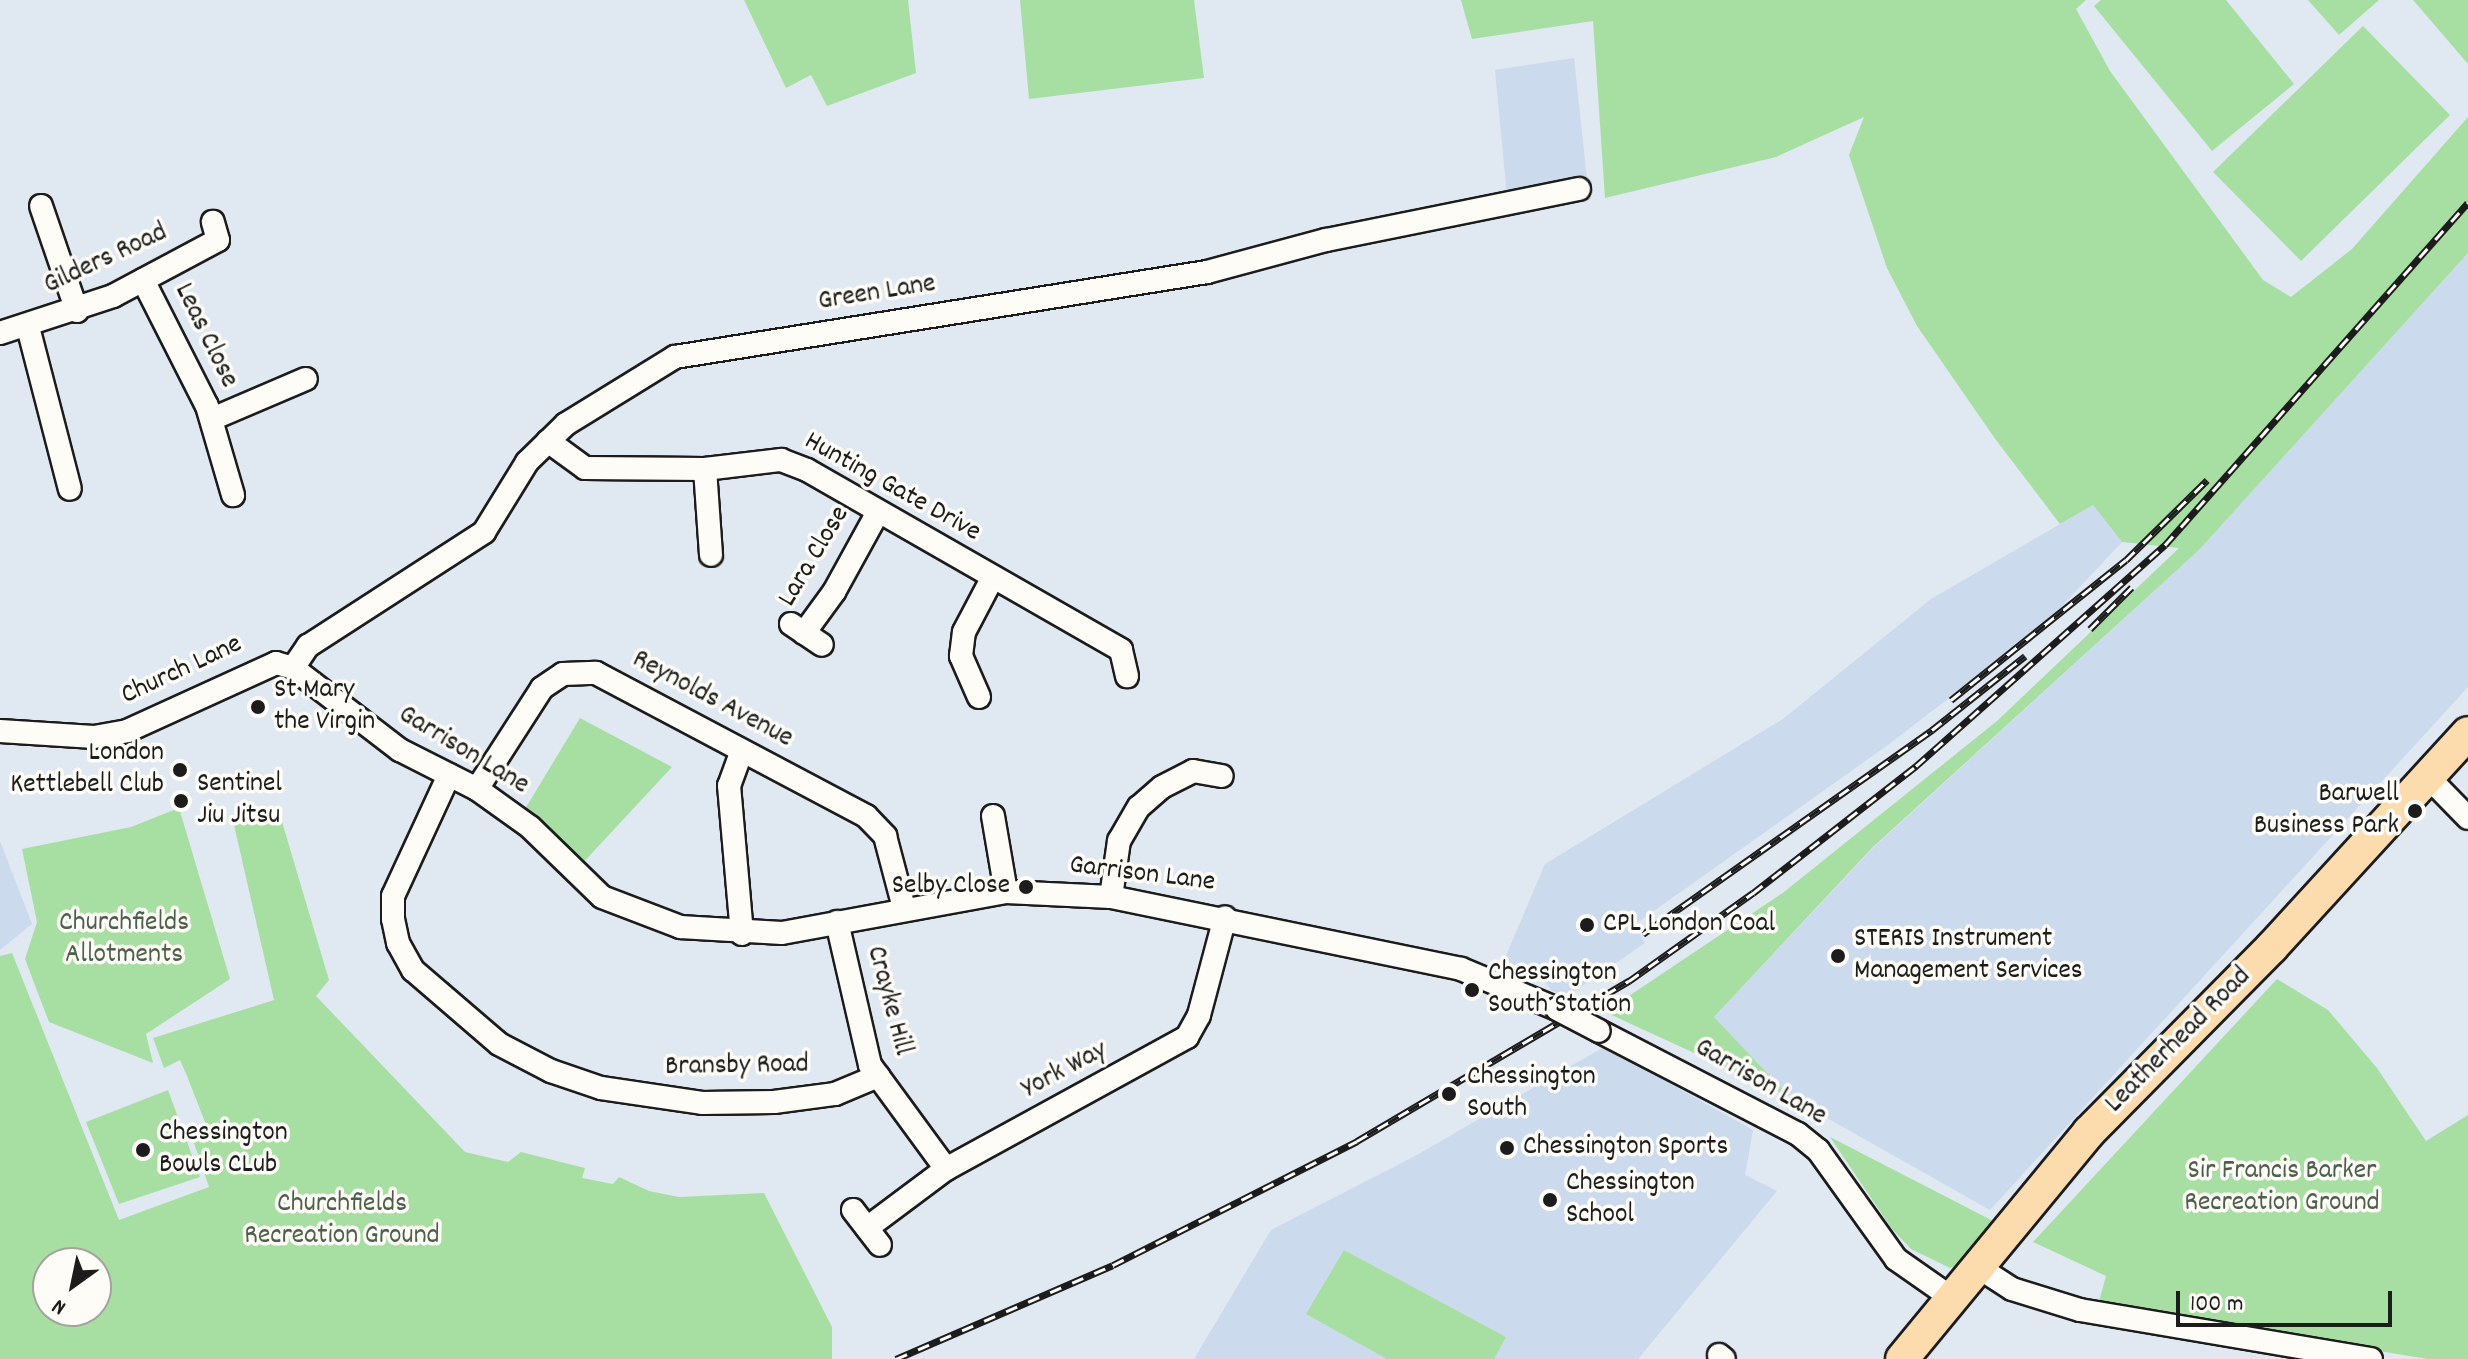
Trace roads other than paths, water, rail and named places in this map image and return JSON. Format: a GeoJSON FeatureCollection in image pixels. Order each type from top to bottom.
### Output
{"type":"FeatureCollection","features":[{"type":"Feature","properties":{"kind":"highway","name":"Leatherhead Road"},"geometry":{"type":"LineString","coordinates":[[1902,1359],[2089,1132],[2272,947],[2468,733]]}},
{"type":"Feature","properties":{"kind":"street","name":"Green Lane"},"geometry":{"type":"LineString","coordinates":[[293,668],[308,646],[484,532],[527,462],[548,441],[603,397],[675,357],[1207,272],[1326,240],[1579,189]]}},
{"type":"Feature","properties":{"kind":"street"},"geometry":{"type":"LineString","coordinates":[[50,214],[77,311]]}},
{"type":"Feature","properties":{"kind":"street","name":"Gilders Road"},"geometry":{"type":"LineString","coordinates":[[0,333],[77,311],[220,239]]}},
{"type":"Feature","properties":{"kind":"street","name":"Leas Close"},"geometry":{"type":"LineString","coordinates":[[143,280],[212,419],[233,495]]}},
{"type":"Feature","properties":{"kind":"street"},"geometry":{"type":"LineString","coordinates":[[28,327],[70,489]]}},
{"type":"Feature","properties":{"kind":"street","name":"Leas Close"},"geometry":{"type":"LineString","coordinates":[[212,419],[291,379]]}},
{"type":"Feature","properties":{"kind":"street","name":"Hunting Gate Drive"},"geometry":{"type":"LineString","coordinates":[[548,441],[585,468],[705,469],[781,460],[1121,650],[1127,676]]}},
{"type":"Feature","properties":{"kind":"street"},"geometry":{"type":"LineString","coordinates":[[705,469],[711,555]]}},
{"type":"Feature","properties":{"kind":"street","name":"Lara Close"},"geometry":{"type":"LineString","coordinates":[[806,634],[834,592],[878,512]]}},
{"type":"Feature","properties":{"kind":"street"},"geometry":{"type":"LineString","coordinates":[[979,697],[961,656],[964,632],[992,579]]}},
{"type":"Feature","properties":{"kind":"street","name":"Church Lane"},"geometry":{"type":"LineString","coordinates":[[0,731],[110,735],[147,724],[265,664],[293,668]]}},
{"type":"Feature","properties":{"kind":"street","name":"Garrison Lane"},"geometry":{"type":"LineString","coordinates":[[293,668],[371,731],[477,789],[530,827],[602,897],[680,927],[742,934],[837,922],[1006,892],[1111,897],[1225,917],[1470,971],[1557,1009],[1798,1134],[1818,1150],[1896,1259],[1952,1298]]}},
{"type":"Feature","properties":{"kind":"street","name":"Reynolds Avenue"},"geometry":{"type":"LineString","coordinates":[[477,789],[542,688],[563,674],[596,673],[866,816],[885,836],[904,908]]}},
{"type":"Feature","properties":{"kind":"street"},"geometry":{"type":"LineString","coordinates":[[742,751],[729,786],[742,934]]}},
{"type":"Feature","properties":{"kind":"street"},"geometry":{"type":"LineString","coordinates":[[1111,897],[1119,841],[1149,796],[1193,771],[1222,776]]}},
{"type":"Feature","properties":{"kind":"street","name":"Bransby Road"},"geometry":{"type":"LineString","coordinates":[[449,775],[393,896],[393,919],[398,943],[413,970],[499,1044],[551,1071],[601,1088],[687,1102],[774,1102],[835,1094],[878,1076]]}},
{"type":"Feature","properties":{"kind":"street"},"geometry":{"type":"LineString","coordinates":[[2428,777],[2468,818]]}},
{"type":"Feature","properties":{"kind":"street"},"geometry":{"type":"LineString","coordinates":[[993,816],[1006,892]]}},
{"type":"Feature","properties":{"kind":"street","name":"York Way"},"geometry":{"type":"LineString","coordinates":[[853,1210],[874,1237],[946,1169],[1187,1037],[1199,1015],[1225,917]]}},
{"type":"Feature","properties":{"kind":"street","name":"Crayke Hill"},"geometry":{"type":"LineString","coordinates":[[837,922],[870,1065],[946,1169]]}},
{"type":"Feature","properties":{"kind":"street"},"geometry":{"type":"LineString","coordinates":[[1978,1267],[2012,1289],[2080,1310],[2371,1359]]}},
{"type":"Feature","properties":{"kind":"railway"},"geometry":{"type":"LineString","coordinates":[[896,1359],[1113,1265],[1357,1141],[1629,981],[1753,893],[1916,766],[2165,545],[2468,203]]}},
{"type":"Feature","properties":{"kind":"railway"},"geometry":{"type":"LineString","coordinates":[[1951,700],[2126,560],[2207,480]]}},
{"type":"Feature","properties":{"kind":"railway"},"geometry":{"type":"LineString","coordinates":[[2090,629],[2132,587]]}},
{"type":"Feature","properties":{"kind":"railway"},"geometry":{"type":"LineString","coordinates":[[1643,934],[1932,730],[2025,656]]}},
{"type":"Feature","properties":{"kind":"place","name":"St Mary the Virgin"},"geometry":{"type":"Point","coordinates":[258,707]}},
{"type":"Feature","properties":{"kind":"place","name":"London Kettlebell Club"},"geometry":{"type":"Point","coordinates":[180,770]}},
{"type":"Feature","properties":{"kind":"place","name":"Sentinel Jiu Jitsu"},"geometry":{"type":"Point","coordinates":[181,801]}},
{"type":"Feature","properties":{"kind":"place","name":"Barwell Business Park"},"geometry":{"type":"Point","coordinates":[2415,811]}},
{"type":"Feature","properties":{"kind":"place","name":"Selby Close"},"geometry":{"type":"Point","coordinates":[1026,887]}},
{"type":"Feature","properties":{"kind":"place","name":"CPL London Coal"},"geometry":{"type":"Point","coordinates":[1587,925]}},
{"type":"Feature","properties":{"kind":"place","name":"STERIS Instrument Management Services"},"geometry":{"type":"Point","coordinates":[1838,956]}},
{"type":"Feature","properties":{"kind":"place","name":"Chessington South Station"},"geometry":{"type":"Point","coordinates":[1472,990]}},
{"type":"Feature","properties":{"kind":"place","name":"Chessington South"},"geometry":{"type":"Point","coordinates":[1449,1094]}},
{"type":"Feature","properties":{"kind":"place","name":"Chessington Sports"},"geometry":{"type":"Point","coordinates":[1507,1148]}},
{"type":"Feature","properties":{"kind":"place","name":"Chessington Bowls CLub"},"geometry":{"type":"Point","coordinates":[143,1150]}},
{"type":"Feature","properties":{"kind":"place","name":"Chessington School"},"geometry":{"type":"Point","coordinates":[1550,1200]}},
{"type":"Feature","properties":{"kind":"park label","name":"Churchfields Allotments"},"geometry":{"type":"Point","coordinates":[124,940]}},
{"type":"Feature","properties":{"kind":"park label","name":"Sir Francis Barker Recreation Ground"},"geometry":{"type":"Point","coordinates":[2282,1188]}},
{"type":"Feature","properties":{"kind":"park label","name":"Churchfields Recreation Ground"},"geometry":{"type":"Point","coordinates":[342,1221]}}]}
